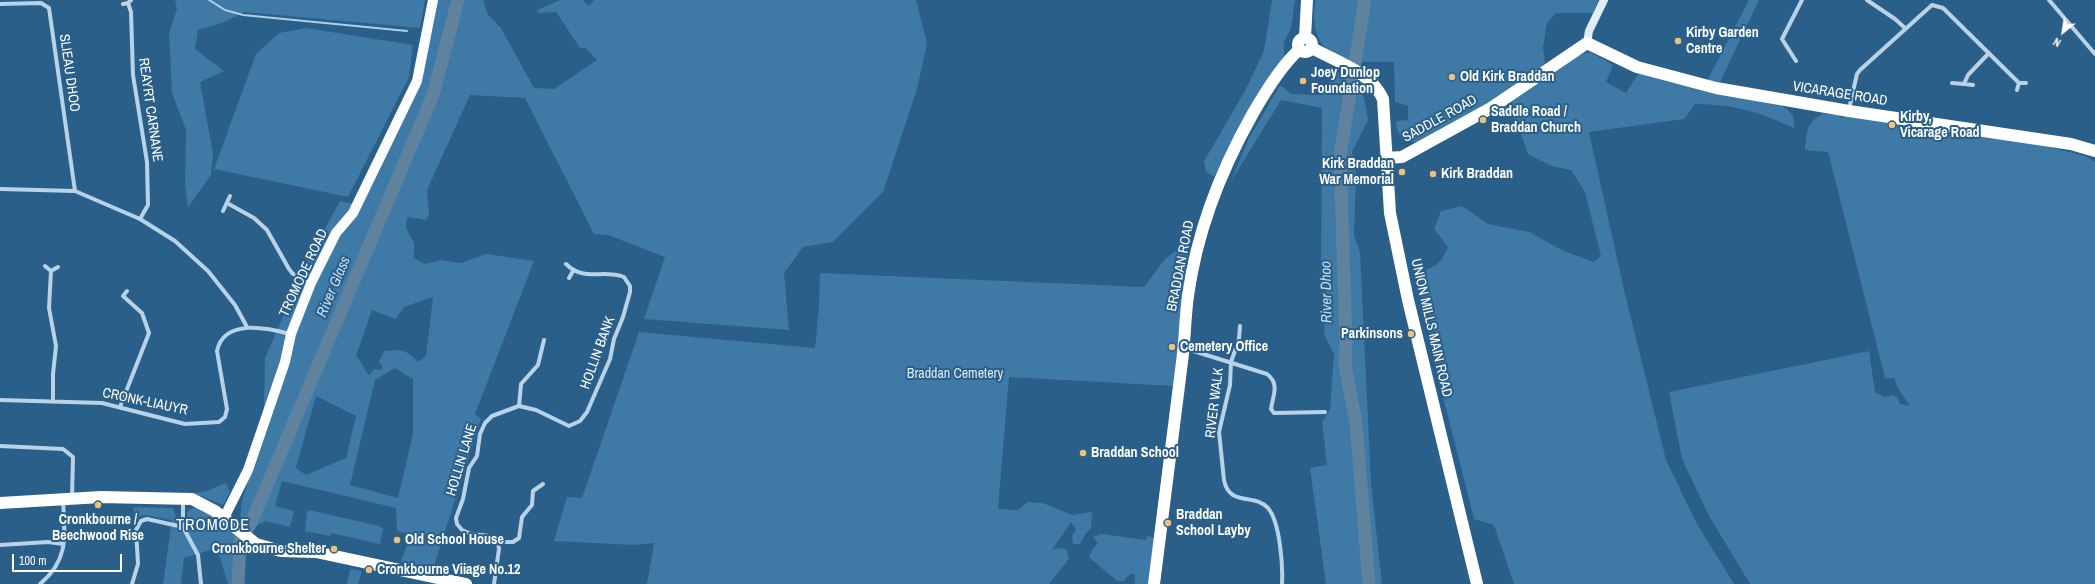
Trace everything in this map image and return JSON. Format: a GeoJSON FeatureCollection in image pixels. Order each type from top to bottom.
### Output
{"type":"FeatureCollection","features":[{"type":"Feature","properties":{"kind":"highway"},"geometry":{"type":"LineString","coordinates":[[1308,0],[1308,46]]}},
{"type":"Feature","properties":{"kind":"highway","name":"VICARAGE ROAD"},"geometry":{"type":"LineString","coordinates":[[1587,43],[1637,67],[1716,88],[1849,111],[2071,144],[2095,151]]}},
{"type":"Feature","properties":{"kind":"highway","name":"SADDLE ROAD"},"geometry":{"type":"LineString","coordinates":[[1386,158],[1402,157],[1491,108],[1587,43]]}},
{"type":"Feature","properties":{"kind":"highway","name":"UNION MILLS MAIN ROAD"},"geometry":{"type":"LineString","coordinates":[[1308,46],[1370,80],[1379,90],[1383,99],[1390,213],[1408,300],[1477,584]]}},
{"type":"Feature","properties":{"kind":"highway","name":"BRADDAN ROAD"},"geometry":{"type":"LineString","coordinates":[[1154,584],[1184,348],[1188,296],[1199,243],[1209,206],[1229,158],[1261,99],[1308,46]]}},
{"type":"Feature","properties":{"kind":"highway"},"geometry":{"type":"LineString","coordinates":[[0,503],[67,499],[183,498],[198,501],[224,518],[250,541],[281,550],[316,552],[441,581],[466,584]]}},
{"type":"Feature","properties":{"kind":"main road","name":"TROMODE ROAD"},"geometry":{"type":"LineString","coordinates":[[224,518],[248,470],[286,362],[291,334],[311,283],[336,234],[353,213],[417,81],[433,0]]}},
{"type":"Feature","properties":{"kind":"main road"},"geometry":{"type":"LineString","coordinates":[[1587,43],[1589,31],[1604,0]]}},
{"type":"Feature","properties":{"kind":"street"},"geometry":{"type":"LineString","coordinates":[[1796,60],[1782,39],[1802,0]]}},
{"type":"Feature","properties":{"kind":"street"},"geometry":{"type":"LineString","coordinates":[[1867,0],[1895,19],[1905,28]]}},
{"type":"Feature","properties":{"kind":"street"},"geometry":{"type":"LineString","coordinates":[[2049,0],[2095,54]]}},
{"type":"Feature","properties":{"kind":"street","name":"SLIEAU DHOO"},"geometry":{"type":"LineString","coordinates":[[0,4],[41,3],[49,8],[75,191]]}},
{"type":"Feature","properties":{"kind":"street","name":"REAYRT CARNANE"},"geometry":{"type":"LineString","coordinates":[[127,3],[131,12],[133,75],[147,162],[148,205],[140,219]]}},
{"type":"Feature","properties":{"kind":"street"},"geometry":{"type":"LineString","coordinates":[[1849,111],[1857,74],[1860,70],[1932,5],[1937,5],[1943,8],[2019,83],[2026,83]]}},
{"type":"Feature","properties":{"kind":"street"},"geometry":{"type":"LineString","coordinates":[[1964,84],[1968,75],[1989,54]]}},
{"type":"Feature","properties":{"kind":"street"},"geometry":{"type":"LineString","coordinates":[[1952,83],[1973,85]]}},
{"type":"Feature","properties":{"kind":"street"},"geometry":{"type":"LineString","coordinates":[[2017,90],[2019,83]]}},
{"type":"Feature","properties":{"kind":"street"},"geometry":{"type":"LineString","coordinates":[[0,189],[75,191],[140,219],[175,241],[208,270],[235,305],[247,327]]}},
{"type":"Feature","properties":{"kind":"street"},"geometry":{"type":"LineString","coordinates":[[223,211],[230,196]]}},
{"type":"Feature","properties":{"kind":"street"},"geometry":{"type":"LineString","coordinates":[[227,203],[254,218],[267,230],[293,274],[311,283]]}},
{"type":"Feature","properties":{"kind":"street"},"geometry":{"type":"LineString","coordinates":[[566,264],[573,271],[569,278]]}},
{"type":"Feature","properties":{"kind":"street"},"geometry":{"type":"LineString","coordinates":[[45,266],[50,271],[49,308],[56,346],[53,374],[53,402]]}},
{"type":"Feature","properties":{"kind":"street"},"geometry":{"type":"LineString","coordinates":[[50,271],[58,267]]}},
{"type":"Feature","properties":{"kind":"street","name":"HOLLIN BANK"},"geometry":{"type":"LineString","coordinates":[[519,406],[536,410],[563,424],[575,425],[587,412],[610,359],[614,339],[628,301],[630,286],[627,280],[616,274],[590,275],[573,271]]}},
{"type":"Feature","properties":{"kind":"street"},"geometry":{"type":"LineString","coordinates":[[118,299],[127,291]]}},
{"type":"Feature","properties":{"kind":"street"},"geometry":{"type":"LineString","coordinates":[[120,407],[149,332],[142,313],[123,296]]}},
{"type":"Feature","properties":{"kind":"street","name":"RIVER WALK"},"geometry":{"type":"LineString","coordinates":[[1240,326],[1239,339],[1231,362],[1230,385],[1219,432],[1226,487],[1230,493],[1236,496],[1266,504],[1273,515],[1278,533],[1282,584]]}},
{"type":"Feature","properties":{"kind":"street","name":"CRONK-LIAUYR"},"geometry":{"type":"LineString","coordinates":[[0,400],[102,403],[185,424],[219,422],[225,417],[227,409],[217,350],[219,342],[228,334],[247,327],[267,327],[291,334]]}},
{"type":"Feature","properties":{"kind":"street"},"geometry":{"type":"LineString","coordinates":[[519,406],[521,384],[538,365],[544,340]]}},
{"type":"Feature","properties":{"kind":"street"},"geometry":{"type":"LineString","coordinates":[[1184,348],[1267,374],[1275,386],[1271,408],[1274,413],[1325,412]]}},
{"type":"Feature","properties":{"kind":"street","name":"HOLLIN LANE"},"geometry":{"type":"LineString","coordinates":[[498,542],[490,536],[471,534],[462,530],[457,524],[456,512],[462,499],[469,468],[477,456],[481,431],[485,423],[492,416],[519,406]]}},
{"type":"Feature","properties":{"kind":"street"},"geometry":{"type":"LineString","coordinates":[[0,446],[64,449],[73,457],[75,463],[67,499],[65,533],[57,567],[40,584]]}},
{"type":"Feature","properties":{"kind":"street"},"geometry":{"type":"LineString","coordinates":[[494,584],[499,549],[498,542],[513,542],[519,538],[522,517],[532,505],[533,491],[542,484]]}},
{"type":"Feature","properties":{"kind":"street"},"geometry":{"type":"LineString","coordinates":[[183,498],[183,527],[198,555],[201,584]]}},
{"type":"Feature","properties":{"kind":"street"},"geometry":{"type":"LineString","coordinates":[[132,584],[138,564],[136,530],[141,521],[147,519],[183,527]]}},
{"type":"Feature","properties":{"kind":"street"},"geometry":{"type":"LineString","coordinates":[[0,545],[48,542],[63,544]]}},
{"type":"Feature","properties":{"kind":"green space"},"geometry":{"type":"Polygon","coordinates":[[[175,0],[425,0],[420,28],[244,12],[225,22],[198,30],[195,49],[224,71],[200,82],[213,154],[211,175],[188,207],[185,184],[186,130],[172,93],[169,33],[177,9],[175,0]]]}},
{"type":"Feature","properties":{"kind":"green space"},"geometry":{"type":"Polygon","coordinates":[[[438,0],[483,0],[488,15],[501,28],[534,88],[554,89],[597,60],[585,48],[580,48],[556,12],[538,13],[537,10],[560,0],[583,0],[589,6],[594,0],[916,0],[927,43],[917,89],[883,192],[833,242],[803,247],[784,273],[789,330],[644,319],[665,257],[608,235],[594,234],[525,98],[470,95],[427,190],[429,214],[426,220],[409,217],[407,218],[406,228],[414,243],[414,258],[425,264],[441,260],[461,263],[486,254],[534,261],[475,414],[481,419],[433,569],[401,562],[411,534],[397,531],[396,508],[282,481],[275,506],[294,511],[290,527],[266,521],[252,527],[240,520],[242,501],[250,475],[264,412],[265,358],[307,262],[340,201],[361,205],[421,83],[438,0]],[[433,297],[404,307],[395,319],[372,310],[356,356],[369,375],[374,369],[382,370],[382,366],[379,362],[384,351],[395,350],[406,352],[418,362],[426,356],[433,297]],[[395,368],[375,380],[350,485],[398,498],[413,434],[413,379],[395,368]],[[316,396],[296,468],[306,475],[346,458],[356,416],[316,396]]]}},
{"type":"Feature","properties":{"kind":"green space"},"geometry":{"type":"Polygon","coordinates":[[[1272,0],[1295,0],[1291,29],[1284,42],[1284,56],[1253,103],[1214,177],[1206,172],[1204,161],[1245,91],[1264,51],[1272,0]]]}},
{"type":"Feature","properties":{"kind":"green space"},"geometry":{"type":"Polygon","coordinates":[[[1315,0],[1599,0],[1593,13],[1556,13],[1547,23],[1543,48],[1545,63],[1488,105],[1418,142],[1413,142],[1402,138],[1398,131],[1396,121],[1408,120],[1408,106],[1395,102],[1394,62],[1344,60],[1327,49],[1318,37],[1316,31],[1314,16],[1315,0]]]}},
{"type":"Feature","properties":{"kind":"green space"},"geometry":{"type":"Polygon","coordinates":[[[1749,0],[1759,0],[1720,82],[1707,81],[1749,0]]]}},
{"type":"Feature","properties":{"kind":"green space"},"geometry":{"type":"Polygon","coordinates":[[[306,28],[413,45],[409,77],[348,197],[214,169],[256,54],[279,33],[306,28]]]}},
{"type":"Feature","properties":{"kind":"green space"},"geometry":{"type":"Polygon","coordinates":[[[1590,52],[1613,65],[1606,82],[1626,93],[1639,73],[1665,81],[1782,106],[1790,112],[1793,117],[1794,128],[1769,117],[1746,110],[1723,106],[1695,104],[1684,119],[1589,132],[1625,294],[1666,460],[1696,522],[1734,584],[1514,584],[1494,525],[1474,519],[1436,369],[1417,272],[1436,265],[1448,247],[1434,229],[1441,211],[1462,206],[1488,224],[1529,232],[1564,251],[1594,262],[1601,256],[1585,192],[1571,170],[1551,166],[1528,154],[1517,122],[1504,107],[1572,58],[1590,52]]]}},
{"type":"Feature","properties":{"kind":"green space"},"geometry":{"type":"Polygon","coordinates":[[[1336,71],[1361,83],[1368,120],[1352,152],[1356,171],[1354,236],[1360,252],[1371,483],[1382,584],[1326,584],[1310,468],[1327,465],[1322,422],[1330,409],[1334,354],[1324,334],[1326,306],[1321,275],[1322,108],[1281,100],[1231,181],[1248,140],[1280,85],[1291,94],[1322,95],[1336,71]]]}},
{"type":"Feature","properties":{"kind":"green space"},"geometry":{"type":"Polygon","coordinates":[[[1823,114],[1838,115],[1842,118],[1849,115],[2045,146],[2085,156],[2095,162],[2095,584],[1750,584],[1709,516],[1682,459],[1669,392],[1869,351],[1875,392],[1884,397],[1894,395],[1900,404],[1910,406],[1899,390],[1894,378],[1885,378],[1828,152],[1805,150],[1808,128],[1814,120],[1823,114]]]}},
{"type":"Feature","properties":{"kind":"green space","name":"Braddan Cemetery"},"geometry":{"type":"Polygon","coordinates":[[[1177,250],[1189,250],[1173,386],[1009,377],[998,509],[1018,510],[1028,502],[1043,503],[1072,515],[1092,512],[1091,528],[1086,533],[1080,544],[1073,544],[1072,536],[1076,530],[1071,522],[1052,550],[1058,548],[1066,549],[1069,559],[1049,584],[647,584],[654,543],[633,545],[554,541],[567,497],[582,498],[639,332],[815,348],[819,307],[820,273],[1144,287],[1165,259],[1177,250]]]}},
{"type":"Feature","properties":{"kind":"green space"},"geometry":{"type":"Polygon","coordinates":[[[226,483],[230,492],[223,505],[202,496],[189,494],[207,491],[226,483]]]}},
{"type":"Feature","properties":{"kind":"green space"},"geometry":{"type":"Polygon","coordinates":[[[133,507],[173,508],[176,517],[187,519],[187,512],[197,507],[227,524],[246,545],[242,556],[243,584],[228,584],[217,548],[184,558],[181,584],[163,584],[172,520],[146,515],[135,517],[133,507]]]}},
{"type":"Feature","properties":{"kind":"green space"},"geometry":{"type":"Polygon","coordinates":[[[309,510],[379,526],[383,529],[380,544],[331,533],[330,536],[305,531],[307,511],[309,510]]]}},
{"type":"Feature","properties":{"kind":"green space"},"geometry":{"type":"Polygon","coordinates":[[[1101,534],[1146,540],[1147,536],[1155,538],[1150,584],[1135,584],[1134,573],[1129,575],[1124,581],[1117,581],[1089,557],[1098,543],[1093,537],[1101,534]]]}},
{"type":"Feature","properties":{"kind":"green space"},"geometry":{"type":"Polygon","coordinates":[[[350,569],[362,571],[358,584],[347,584],[350,569]]]}},
{"type":"Feature","properties":{"kind":"waterway"},"geometry":{"type":"LineString","coordinates":[[209,0],[225,10],[243,15],[407,31]]}},
{"type":"Feature","properties":{"kind":"waterway","name":"River Glass"},"geometry":{"type":"LineString","coordinates":[[238,584],[240,540],[251,523],[433,95],[458,0]]}},
{"type":"Feature","properties":{"kind":"waterway","name":"River Dhoo"},"geometry":{"type":"LineString","coordinates":[[1365,0],[1340,155],[1346,342],[1345,365],[1356,423],[1369,584]]}},
{"type":"Feature","properties":{"kind":"place","name":"Kirby Garden Centre"},"geometry":{"type":"Point","coordinates":[1678,41]}},
{"type":"Feature","properties":{"kind":"place","name":"Old Kirk Braddan"},"geometry":{"type":"Point","coordinates":[1452,77]}},
{"type":"Feature","properties":{"kind":"place","name":"Joey Dunlop Foundation"},"geometry":{"type":"Point","coordinates":[1303,81]}},
{"type":"Feature","properties":{"kind":"place","name":"Saddle Road / Braddan Church"},"geometry":{"type":"Point","coordinates":[1483,120]}},
{"type":"Feature","properties":{"kind":"place","name":"Kirby, Vicarage Road"},"geometry":{"type":"Point","coordinates":[1892,125]}},
{"type":"Feature","properties":{"kind":"place","name":"Kirk Braddan War Memorial"},"geometry":{"type":"Point","coordinates":[1402,172]}},
{"type":"Feature","properties":{"kind":"place","name":"Kirk Braddan"},"geometry":{"type":"Point","coordinates":[1433,174]}},
{"type":"Feature","properties":{"kind":"place","name":"Parkinsons"},"geometry":{"type":"Point","coordinates":[1411,334]}},
{"type":"Feature","properties":{"kind":"place","name":"Cemetery Office"},"geometry":{"type":"Point","coordinates":[1172,347]}},
{"type":"Feature","properties":{"kind":"place","name":"Braddan School"},"geometry":{"type":"Point","coordinates":[1083,453]}},
{"type":"Feature","properties":{"kind":"place","name":"Cronkbourne / Beechwood Rise"},"geometry":{"type":"Point","coordinates":[98,505]}},
{"type":"Feature","properties":{"kind":"place","name":"Braddan School Layby"},"geometry":{"type":"Point","coordinates":[1168,523]}},
{"type":"Feature","properties":{"kind":"place","name":"Old School House"},"geometry":{"type":"Point","coordinates":[397,540]}},
{"type":"Feature","properties":{"kind":"place","name":"Cronkbourne Shelter"},"geometry":{"type":"Point","coordinates":[334,549]}},
{"type":"Feature","properties":{"kind":"place","name":"Cronkbourne Viiage No.12"},"geometry":{"type":"Point","coordinates":[369,570]}},
{"type":"Feature","properties":{"kind":"district","name":"TROMODE"},"geometry":{"type":"Point","coordinates":[213,526]}}]}
